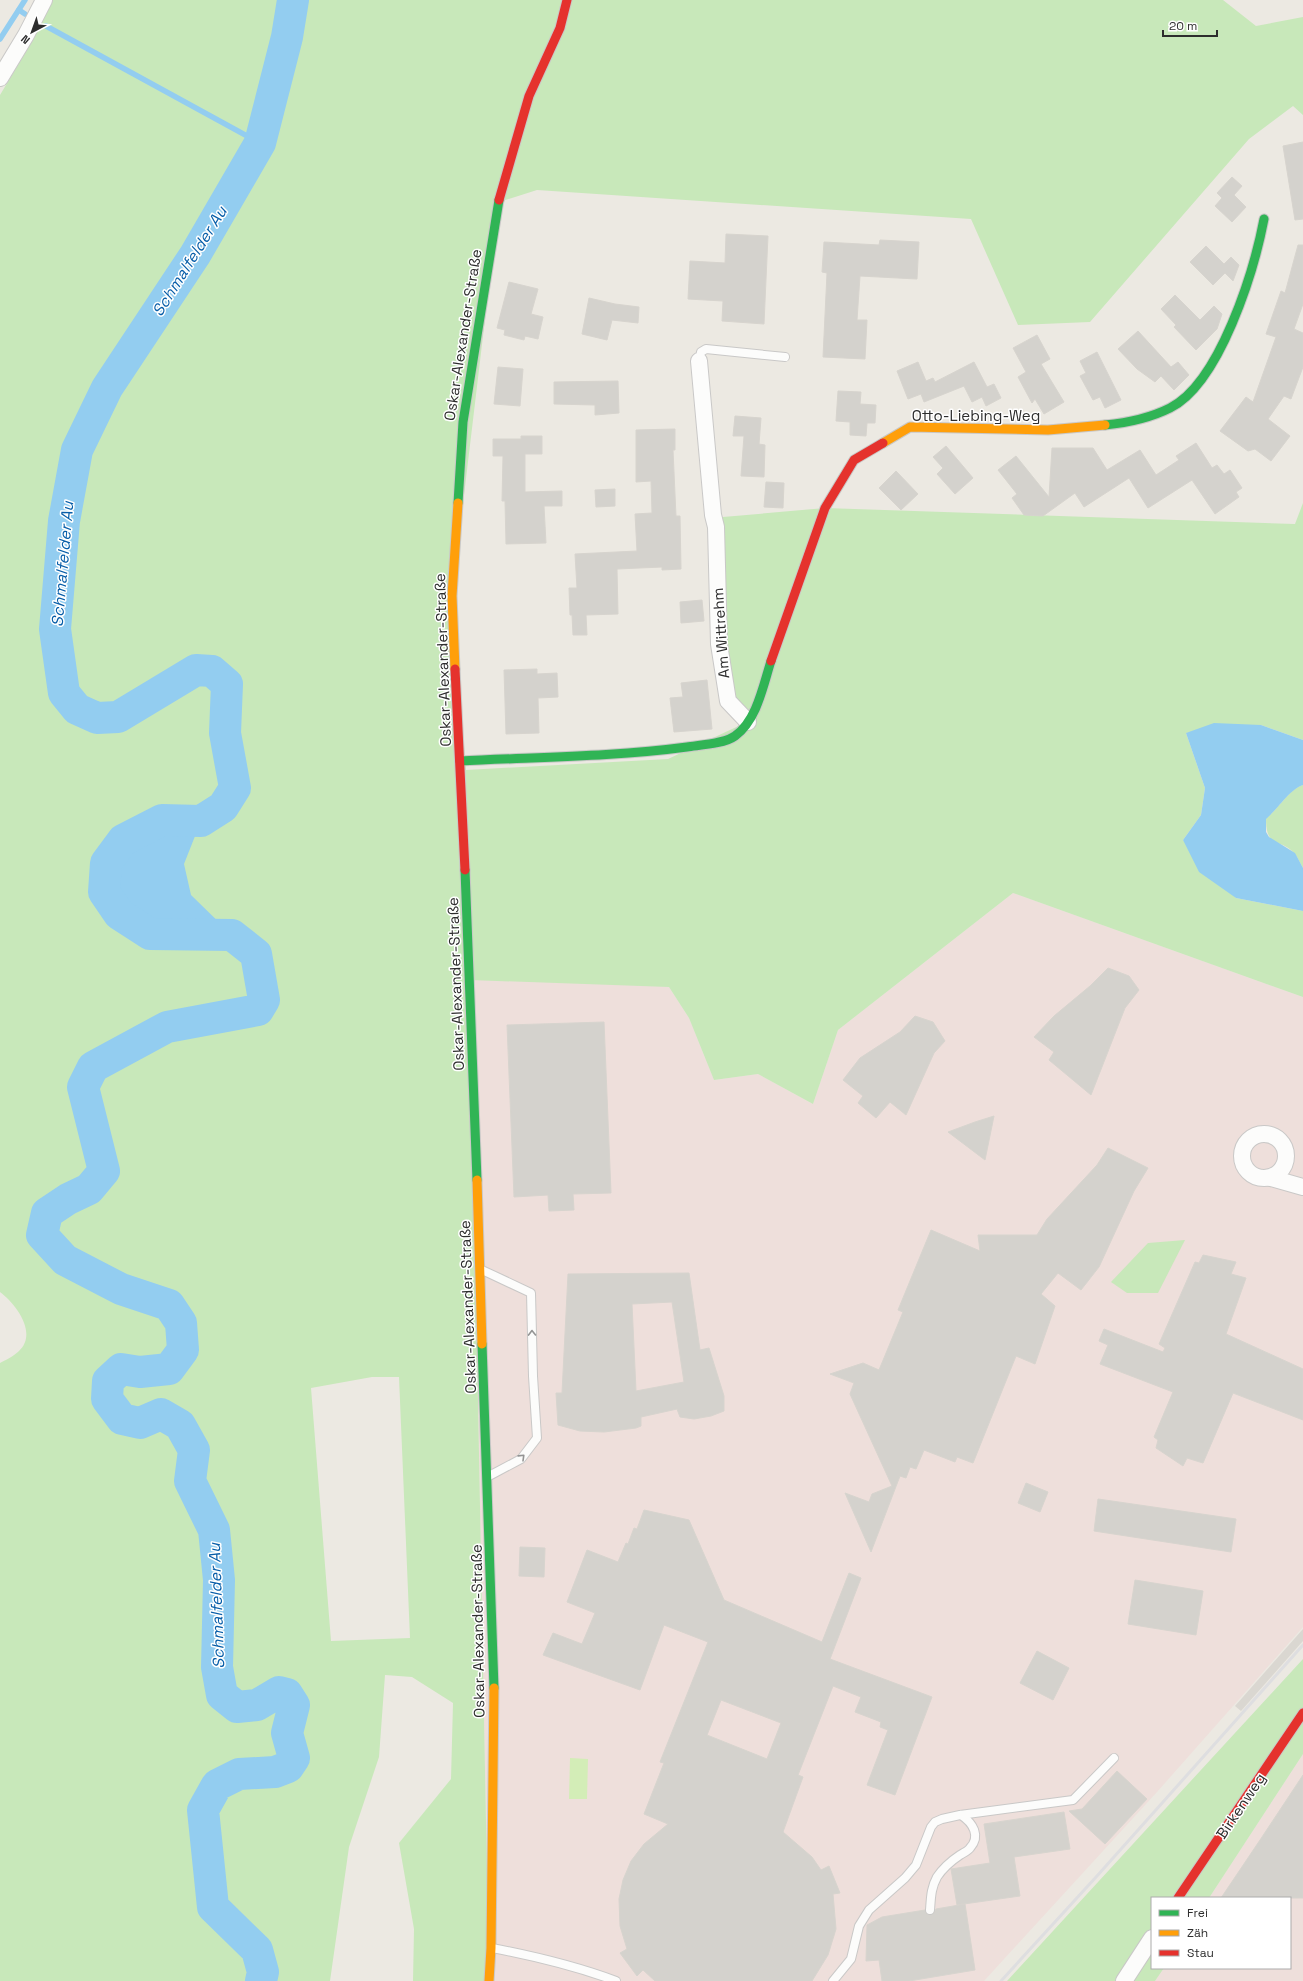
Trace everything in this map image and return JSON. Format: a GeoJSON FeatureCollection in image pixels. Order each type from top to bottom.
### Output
{"type":"FeatureCollection","features":[{"type":"Feature","properties":{"kind":"street"},"geometry":{"type":"LineString","coordinates":[[0,78],[26,35],[44,0]]}},
{"type":"Feature","properties":{"kind":"street","name":"Oskar-Alexander-Straße"},"geometry":{"type":"LineString","coordinates":[[489,1981],[491,1948],[494,1690],[488,1476],[460,761],[452,596],[463,422],[499,202],[529,96],[560,28],[567,0]]}},
{"type":"Feature","properties":{"kind":"street","name":"Otto-Liebing-Weg"},"geometry":{"type":"LineString","coordinates":[[748,722],[758,702],[782,627],[825,508],[854,460],[910,427],[1048,430],[1124,423],[1170,408],[1190,393],[1206,374],[1227,338],[1259,244],[1264,219]]}},
{"type":"Feature","properties":{"kind":"street","name":"Am Wittrehm"},"geometry":{"type":"LineString","coordinates":[[699,360],[713,515],[716,527],[719,644],[728,701],[748,722]]}},
{"type":"Feature","properties":{"kind":"street"},"geometry":{"type":"LineString","coordinates":[[460,761],[664,750],[711,744],[734,737],[748,722]]}},
{"type":"Feature","properties":{"kind":"street"},"geometry":{"type":"LineString","coordinates":[[1271,1178],[1303,1187]]}},
{"type":"Feature","properties":{"kind":"street","name":"Birkenweg"},"geometry":{"type":"LineString","coordinates":[[1179,1897],[1303,1713]]}},
{"type":"Feature","properties":{"kind":"street"},"geometry":{"type":"LineString","coordinates":[[1124,1981],[1151,1940]]}},
{"type":"Feature","properties":{"kind":"lane"},"geometry":{"type":"LineString","coordinates":[[699,360],[701,352],[706,349],[785,356]]}},
{"type":"Feature","properties":{"kind":"lane"},"geometry":{"type":"LineString","coordinates":[[480,1269],[531,1293],[533,1376],[537,1425],[537,1438],[521,1459],[488,1476]]}},
{"type":"Feature","properties":{"kind":"lane"},"geometry":{"type":"LineString","coordinates":[[833,1981],[850,1959],[859,1926],[869,1910],[905,1878],[916,1865],[931,1827],[935,1822],[960,1815],[1073,1800],[1114,1758]]}},
{"type":"Feature","properties":{"kind":"lane"},"geometry":{"type":"LineString","coordinates":[[930,1910],[931,1890],[938,1876],[949,1863],[970,1850],[975,1841],[975,1830],[970,1820],[960,1815]]}},
{"type":"Feature","properties":{"kind":"lane"},"geometry":{"type":"LineString","coordinates":[[491,1948],[531,1956],[588,1971],[616,1981]]}},
{"type":"Feature","properties":{"kind":"shaded area"},"geometry":{"type":"Polygon","coordinates":[[[1013,893],[1303,997],[1303,1627],[1157,1792],[984,1981],[489,1981],[470,980],[623,981],[669,987],[689,1018],[714,1080],[758,1074],[813,1104],[838,1030],[1013,893]]]}},
{"type":"Feature","properties":{"kind":"shaded area"},"geometry":{"type":"Polygon","coordinates":[[[1303,1629],[1303,1641],[1241,1711],[1235,1706],[1303,1629]]]}},
{"type":"Feature","properties":{"kind":"shaded area"},"geometry":{"type":"Polygon","coordinates":[[[1303,1754],[1303,1981],[1155,1981],[1163,1969],[1291,1969],[1291,1897],[1210,1897],[1303,1754]]]}},
{"type":"Feature","properties":{"kind":"green space"},"geometry":{"type":"Polygon","coordinates":[[[53,0],[1223,0],[1256,26],[1303,17],[1303,115],[1293,106],[1249,139],[1090,322],[1018,325],[971,219],[537,190],[499,202],[452,596],[466,770],[668,759],[747,722],[731,700],[722,643],[719,524],[723,517],[825,508],[1295,524],[1303,503],[1303,740],[1261,725],[1186,733],[1205,788],[1201,815],[1183,840],[1236,898],[1303,911],[1303,997],[1013,893],[838,1030],[813,1104],[758,1074],[714,1080],[689,1018],[669,987],[470,980],[489,1981],[413,1981],[414,1929],[399,1843],[451,1779],[453,1703],[412,1677],[385,1675],[379,1757],[349,1847],[330,1981],[0,1981],[0,1363],[19,1351],[24,1344],[26,1328],[18,1311],[0,1292],[0,95],[33,40],[53,0]],[[372,1377],[311,1388],[331,1641],[410,1638],[399,1377],[372,1377]]]}},
{"type":"Feature","properties":{"kind":"green space"},"geometry":{"type":"Polygon","coordinates":[[[1303,785],[1303,868],[1295,854],[1284,846],[1275,842],[1268,835],[1266,818],[1293,790],[1303,785]]]}},
{"type":"Feature","properties":{"kind":"green space"},"geometry":{"type":"Polygon","coordinates":[[[1185,1240],[1158,1293],[1127,1293],[1111,1282],[1148,1243],[1185,1240]]]}},
{"type":"Feature","properties":{"kind":"green space"},"geometry":{"type":"Polygon","coordinates":[[[1303,1659],[1303,1754],[1210,1897],[1151,1897],[1151,1969],[1163,1969],[1155,1981],[1007,1981],[1303,1659]]]}},
{"type":"Feature","properties":{"kind":"green space"},"geometry":{"type":"Polygon","coordinates":[[[570,1758],[588,1759],[587,1799],[569,1799],[570,1758]]]}},
{"type":"Feature","properties":{"kind":"water"},"geometry":{"type":"Polygon","coordinates":[[[1214,723],[1261,725],[1303,740],[1303,785],[1294,790],[1266,819],[1266,832],[1269,837],[1295,853],[1303,868],[1303,911],[1236,898],[1199,872],[1183,840],[1201,815],[1205,788],[1186,733],[1214,723]]]}},
{"type":"Feature","properties":{"kind":"water"},"geometry":{"type":"Polygon","coordinates":[[[162,820],[201,821],[184,864],[191,895],[232,935],[150,934],[119,914],[104,892],[106,863],[123,840],[162,820]]]}},
{"type":"Feature","properties":{"kind":"building"},"geometry":{"type":"Polygon","coordinates":[[[1303,142],[1303,219],[1295,220],[1283,146],[1303,142]]]}},
{"type":"Feature","properties":{"kind":"building"},"geometry":{"type":"Polygon","coordinates":[[[1232,177],[1242,186],[1234,195],[1246,207],[1232,222],[1215,206],[1222,198],[1217,193],[1232,177]]]}},
{"type":"Feature","properties":{"kind":"building"},"geometry":{"type":"Polygon","coordinates":[[[726,234],[768,236],[764,324],[722,321],[723,301],[688,299],[690,261],[725,263],[726,234]]]}},
{"type":"Feature","properties":{"kind":"building"},"geometry":{"type":"Polygon","coordinates":[[[880,240],[919,242],[917,279],[860,276],[857,320],[867,320],[865,359],[823,357],[827,273],[822,272],[824,242],[879,245],[880,240]]]}},
{"type":"Feature","properties":{"kind":"building"},"geometry":{"type":"Polygon","coordinates":[[[1298,245],[1303,245],[1303,304],[1294,329],[1303,333],[1303,367],[1291,399],[1284,396],[1268,419],[1290,436],[1271,461],[1255,449],[1248,451],[1220,431],[1246,397],[1253,402],[1276,337],[1266,334],[1281,291],[1285,293],[1298,245]]]}},
{"type":"Feature","properties":{"kind":"building"},"geometry":{"type":"Polygon","coordinates":[[[1206,246],[1224,264],[1231,257],[1239,265],[1233,281],[1225,273],[1213,285],[1190,262],[1206,246]]]}},
{"type":"Feature","properties":{"kind":"building"},"geometry":{"type":"Polygon","coordinates":[[[509,282],[538,289],[531,314],[543,317],[538,339],[525,336],[524,340],[504,335],[505,330],[497,328],[509,282]]]}},
{"type":"Feature","properties":{"kind":"building"},"geometry":{"type":"Polygon","coordinates":[[[1175,295],[1200,320],[1214,306],[1222,314],[1217,329],[1196,350],[1174,327],[1176,325],[1161,309],[1175,295]]]}},
{"type":"Feature","properties":{"kind":"building"},"geometry":{"type":"Polygon","coordinates":[[[589,298],[615,304],[639,307],[638,323],[612,320],[607,340],[582,334],[589,298]]]}},
{"type":"Feature","properties":{"kind":"building"},"geometry":{"type":"Polygon","coordinates":[[[1138,331],[1171,367],[1178,362],[1189,375],[1174,390],[1161,376],[1155,382],[1137,369],[1118,349],[1138,331]]]}},
{"type":"Feature","properties":{"kind":"building"},"geometry":{"type":"Polygon","coordinates":[[[1037,335],[1050,359],[1041,364],[1064,402],[1044,414],[1035,399],[1032,403],[1018,377],[1026,372],[1013,348],[1037,335]]]}},
{"type":"Feature","properties":{"kind":"building"},"geometry":{"type":"Polygon","coordinates":[[[1097,352],[1121,400],[1105,408],[1100,397],[1093,400],[1080,376],[1086,373],[1080,361],[1097,352]]]}},
{"type":"Feature","properties":{"kind":"building"},"geometry":{"type":"Polygon","coordinates":[[[918,362],[926,381],[933,378],[935,382],[974,362],[987,387],[994,384],[1001,398],[986,406],[982,397],[972,402],[964,386],[924,402],[921,394],[908,399],[897,371],[918,362]]]}},
{"type":"Feature","properties":{"kind":"building"},"geometry":{"type":"Polygon","coordinates":[[[498,367],[523,369],[520,406],[494,404],[498,367]]]}},
{"type":"Feature","properties":{"kind":"building"},"geometry":{"type":"Polygon","coordinates":[[[618,381],[619,413],[595,415],[595,405],[554,404],[554,382],[618,381]]]}},
{"type":"Feature","properties":{"kind":"building"},"geometry":{"type":"Polygon","coordinates":[[[838,391],[861,392],[860,404],[876,405],[875,423],[867,423],[866,436],[850,435],[850,422],[836,421],[838,391]]]}},
{"type":"Feature","properties":{"kind":"building"},"geometry":{"type":"Polygon","coordinates":[[[735,416],[761,418],[759,444],[765,445],[764,477],[741,476],[744,436],[733,436],[735,416]]]}},
{"type":"Feature","properties":{"kind":"building"},"geometry":{"type":"Polygon","coordinates":[[[675,429],[675,450],[673,450],[676,516],[680,516],[681,569],[662,570],[662,567],[617,569],[618,614],[586,615],[587,635],[573,635],[572,615],[570,615],[569,588],[577,588],[575,554],[637,551],[635,514],[652,513],[651,481],[636,482],[636,430],[675,429]]]}},
{"type":"Feature","properties":{"kind":"building"},"geometry":{"type":"Polygon","coordinates":[[[521,436],[542,436],[542,454],[525,454],[525,492],[562,491],[562,506],[544,506],[546,543],[506,544],[505,501],[502,501],[503,456],[493,456],[493,439],[521,439],[521,436]]]}},
{"type":"Feature","properties":{"kind":"building"},"geometry":{"type":"Polygon","coordinates":[[[1196,443],[1212,468],[1217,465],[1224,474],[1230,470],[1242,488],[1236,492],[1239,497],[1215,514],[1192,480],[1148,508],[1129,478],[1084,507],[1075,493],[1043,516],[1024,515],[1012,498],[1017,494],[998,470],[1016,456],[1049,497],[1052,448],[1093,448],[1107,470],[1140,450],[1156,475],[1179,460],[1176,456],[1196,443]]]}},
{"type":"Feature","properties":{"kind":"building"},"geometry":{"type":"Polygon","coordinates":[[[946,446],[973,478],[955,494],[937,474],[943,468],[933,457],[946,446]]]}},
{"type":"Feature","properties":{"kind":"building"},"geometry":{"type":"Polygon","coordinates":[[[896,471],[918,494],[901,510],[879,488],[896,471]]]}},
{"type":"Feature","properties":{"kind":"building"},"geometry":{"type":"Polygon","coordinates":[[[766,482],[784,483],[783,508],[764,507],[766,482]]]}},
{"type":"Feature","properties":{"kind":"building"},"geometry":{"type":"Polygon","coordinates":[[[615,489],[615,506],[596,507],[595,490],[615,489]]]}},
{"type":"Feature","properties":{"kind":"building"},"geometry":{"type":"Polygon","coordinates":[[[702,600],[704,621],[681,623],[680,602],[702,600]]]}},
{"type":"Feature","properties":{"kind":"building"},"geometry":{"type":"Polygon","coordinates":[[[537,669],[537,674],[557,673],[558,697],[538,698],[539,733],[506,734],[504,670],[537,669]]]}},
{"type":"Feature","properties":{"kind":"building"},"geometry":{"type":"Polygon","coordinates":[[[707,680],[712,729],[674,732],[670,698],[683,697],[681,683],[707,680]]]}},
{"type":"Feature","properties":{"kind":"building"},"geometry":{"type":"Polygon","coordinates":[[[1108,968],[1129,976],[1139,990],[1125,1008],[1091,1095],[1049,1060],[1054,1052],[1034,1037],[1054,1016],[1090,986],[1108,968]]]}},
{"type":"Feature","properties":{"kind":"building"},"geometry":{"type":"Polygon","coordinates":[[[915,1016],[933,1022],[945,1041],[934,1053],[906,1115],[890,1102],[876,1118],[858,1103],[863,1096],[843,1080],[860,1058],[900,1032],[915,1016]]]}},
{"type":"Feature","properties":{"kind":"building"},"geometry":{"type":"Polygon","coordinates":[[[604,1022],[611,1193],[573,1194],[574,1210],[549,1211],[548,1195],[514,1197],[507,1025],[604,1022]]]}},
{"type":"Feature","properties":{"kind":"building"},"geometry":{"type":"Polygon","coordinates":[[[994,1116],[985,1160],[948,1132],[975,1122],[994,1116]]]}},
{"type":"Feature","properties":{"kind":"building"},"geometry":{"type":"Polygon","coordinates":[[[1108,1148],[1148,1168],[1134,1191],[1099,1267],[1081,1290],[1058,1273],[1041,1294],[1055,1306],[1035,1364],[1016,1356],[973,1463],[957,1457],[955,1462],[924,1450],[916,1469],[910,1467],[906,1478],[900,1476],[871,1552],[845,1493],[869,1502],[872,1494],[892,1486],[850,1394],[854,1383],[830,1374],[863,1363],[879,1370],[903,1312],[898,1310],[931,1230],[980,1251],[978,1235],[1037,1235],[1047,1219],[1097,1165],[1108,1148]]]}},
{"type":"Feature","properties":{"kind":"building"},"geometry":{"type":"Polygon","coordinates":[[[1203,1255],[1236,1262],[1231,1274],[1246,1278],[1226,1334],[1303,1369],[1303,1420],[1233,1393],[1203,1463],[1187,1458],[1183,1466],[1156,1448],[1158,1440],[1154,1437],[1173,1392],[1100,1364],[1108,1345],[1099,1341],[1104,1329],[1163,1352],[1165,1348],[1159,1344],[1195,1262],[1199,1263],[1203,1255]]]}},
{"type":"Feature","properties":{"kind":"building"},"geometry":{"type":"Polygon","coordinates":[[[689,1273],[700,1350],[709,1348],[724,1396],[724,1411],[711,1416],[694,1419],[680,1417],[677,1409],[641,1417],[641,1426],[636,1428],[604,1432],[580,1431],[558,1425],[556,1393],[562,1393],[568,1274],[689,1273]],[[672,1302],[632,1304],[636,1391],[684,1382],[672,1302]]]}},
{"type":"Feature","properties":{"kind":"building"},"geometry":{"type":"Polygon","coordinates":[[[1026,1483],[1048,1492],[1040,1512],[1018,1503],[1026,1483]]]}},
{"type":"Feature","properties":{"kind":"building"},"geometry":{"type":"Polygon","coordinates":[[[1098,1499],[1236,1519],[1231,1552],[1094,1531],[1098,1499]]]}},
{"type":"Feature","properties":{"kind":"building"},"geometry":{"type":"Polygon","coordinates":[[[644,1510],[689,1520],[724,1600],[822,1642],[849,1573],[861,1578],[830,1659],[932,1697],[895,1795],[867,1785],[888,1730],[880,1727],[881,1722],[855,1712],[861,1697],[833,1686],[798,1775],[803,1777],[783,1832],[812,1857],[821,1870],[829,1866],[840,1893],[833,1894],[836,1929],[828,1955],[812,1981],[655,1981],[643,1970],[637,1976],[620,1953],[627,1949],[620,1926],[619,1899],[623,1880],[631,1861],[644,1844],[668,1824],[644,1814],[664,1763],[660,1762],[708,1642],[664,1625],[640,1690],[543,1655],[553,1633],[582,1644],[595,1613],[567,1602],[587,1550],[618,1562],[626,1543],[628,1544],[634,1528],[637,1529],[644,1510]],[[721,1700],[707,1735],[767,1759],[781,1723],[721,1700]]]}},
{"type":"Feature","properties":{"kind":"building"},"geometry":{"type":"Polygon","coordinates":[[[520,1547],[545,1548],[544,1577],[519,1576],[520,1547]]]}},
{"type":"Feature","properties":{"kind":"building"},"geometry":{"type":"Polygon","coordinates":[[[1135,1580],[1203,1591],[1196,1635],[1128,1624],[1135,1580]]]}},
{"type":"Feature","properties":{"kind":"building"},"geometry":{"type":"Polygon","coordinates":[[[1037,1651],[1069,1668],[1053,1700],[1020,1683],[1037,1651]]]}},
{"type":"Feature","properties":{"kind":"building"},"geometry":{"type":"Polygon","coordinates":[[[1117,1771],[1147,1799],[1105,1844],[1069,1811],[1082,1809],[1117,1771]]]}},
{"type":"Feature","properties":{"kind":"building"},"geometry":{"type":"Polygon","coordinates":[[[1303,1775],[1303,1898],[1222,1897],[1303,1775]]]}},
{"type":"Feature","properties":{"kind":"building"},"geometry":{"type":"Polygon","coordinates":[[[1064,1812],[1070,1849],[1014,1857],[1020,1896],[957,1905],[951,1869],[990,1863],[984,1824],[1064,1812]]]}},
{"type":"Feature","properties":{"kind":"building"},"geometry":{"type":"Polygon","coordinates":[[[965,1904],[975,1970],[909,1981],[882,1981],[879,1960],[866,1961],[867,1925],[882,1917],[925,1910],[927,1914],[930,1915],[934,1913],[936,1909],[965,1904]]]}},
{"type":"Feature","properties":{"kind":"waterway"},"geometry":{"type":"LineString","coordinates":[[0,39],[25,0]]}},
{"type":"Feature","properties":{"kind":"waterway","name":"Schmalfelder Au"},"geometry":{"type":"LineString","coordinates":[[261,1981],[263,1972],[257,1950],[213,1907],[203,1810],[217,1785],[239,1774],[275,1772],[288,1767],[294,1758],[287,1733],[294,1705],[287,1694],[279,1692],[257,1705],[237,1707],[222,1695],[217,1667],[219,1580],[214,1530],[190,1481],[194,1450],[180,1425],[161,1414],[140,1423],[122,1419],[107,1399],[108,1381],[121,1369],[140,1372],[169,1369],[183,1350],[181,1323],[169,1305],[121,1289],[65,1260],[42,1235],[47,1213],[68,1199],[89,1189],[104,1171],[83,1087],[93,1067],[167,1027],[258,1010],[264,1000],[256,954],[232,935],[150,934],[119,914],[104,892],[106,863],[123,840],[162,820],[201,821],[223,807],[235,788],[225,733],[227,684],[212,671],[196,670],[118,717],[97,718],[77,709],[64,693],[55,629],[64,521],[77,450],[107,388],[195,255],[260,143],[287,37],[293,0]]}},
{"type":"Feature","properties":{"kind":"waterway"},"geometry":{"type":"LineString","coordinates":[[19,10],[25,14]]}},
{"type":"Feature","properties":{"kind":"waterway"},"geometry":{"type":"LineString","coordinates":[[46,26],[260,143]]}},
{"type":"Feature","properties":{"kind":"railway"},"geometry":{"type":"LineString","coordinates":[[1001,1981],[1097,1876],[1303,1645]]}},
{"type":"Feature","properties":{"kind":"traffic: fast"},"geometry":{"type":"LineString","coordinates":[[458,503],[463,422],[499,200]]}},
{"type":"Feature","properties":{"kind":"traffic: fast"},"geometry":{"type":"LineString","coordinates":[[1105,425],[1138,420],[1170,408],[1188,395],[1204,375],[1219,351],[1232,324],[1252,267],[1264,219]]}},
{"type":"Feature","properties":{"kind":"traffic: fast"},"geometry":{"type":"LineString","coordinates":[[460,761],[631,753],[705,745],[725,741],[735,736],[749,721],[758,702],[771,661]]}},
{"type":"Feature","properties":{"kind":"traffic: fast"},"geometry":{"type":"LineString","coordinates":[[465,870],[477,1180]]}},
{"type":"Feature","properties":{"kind":"traffic: fast"},"geometry":{"type":"LineString","coordinates":[[482,1344],[494,1688]]}},
{"type":"Feature","properties":{"kind":"traffic: slow"},"geometry":{"type":"LineString","coordinates":[[883,443],[910,427],[1048,430],[1105,425]]}},
{"type":"Feature","properties":{"kind":"traffic: slow"},"geometry":{"type":"LineString","coordinates":[[455,669],[452,596],[458,503]]}},
{"type":"Feature","properties":{"kind":"traffic: slow"},"geometry":{"type":"LineString","coordinates":[[477,1180],[482,1344]]}},
{"type":"Feature","properties":{"kind":"traffic: slow"},"geometry":{"type":"LineString","coordinates":[[489,1981],[491,1948],[494,1688]]}},
{"type":"Feature","properties":{"kind":"traffic: jam"},"geometry":{"type":"LineString","coordinates":[[499,200],[529,96],[560,28],[567,0]]}},
{"type":"Feature","properties":{"kind":"traffic: jam"},"geometry":{"type":"LineString","coordinates":[[771,661],[825,508],[854,460],[883,443]]}},
{"type":"Feature","properties":{"kind":"traffic: jam"},"geometry":{"type":"LineString","coordinates":[[455,669],[465,870]]}},
{"type":"Feature","properties":{"kind":"traffic: jam"},"geometry":{"type":"LineString","coordinates":[[1179,1897],[1303,1713]]}}]}
